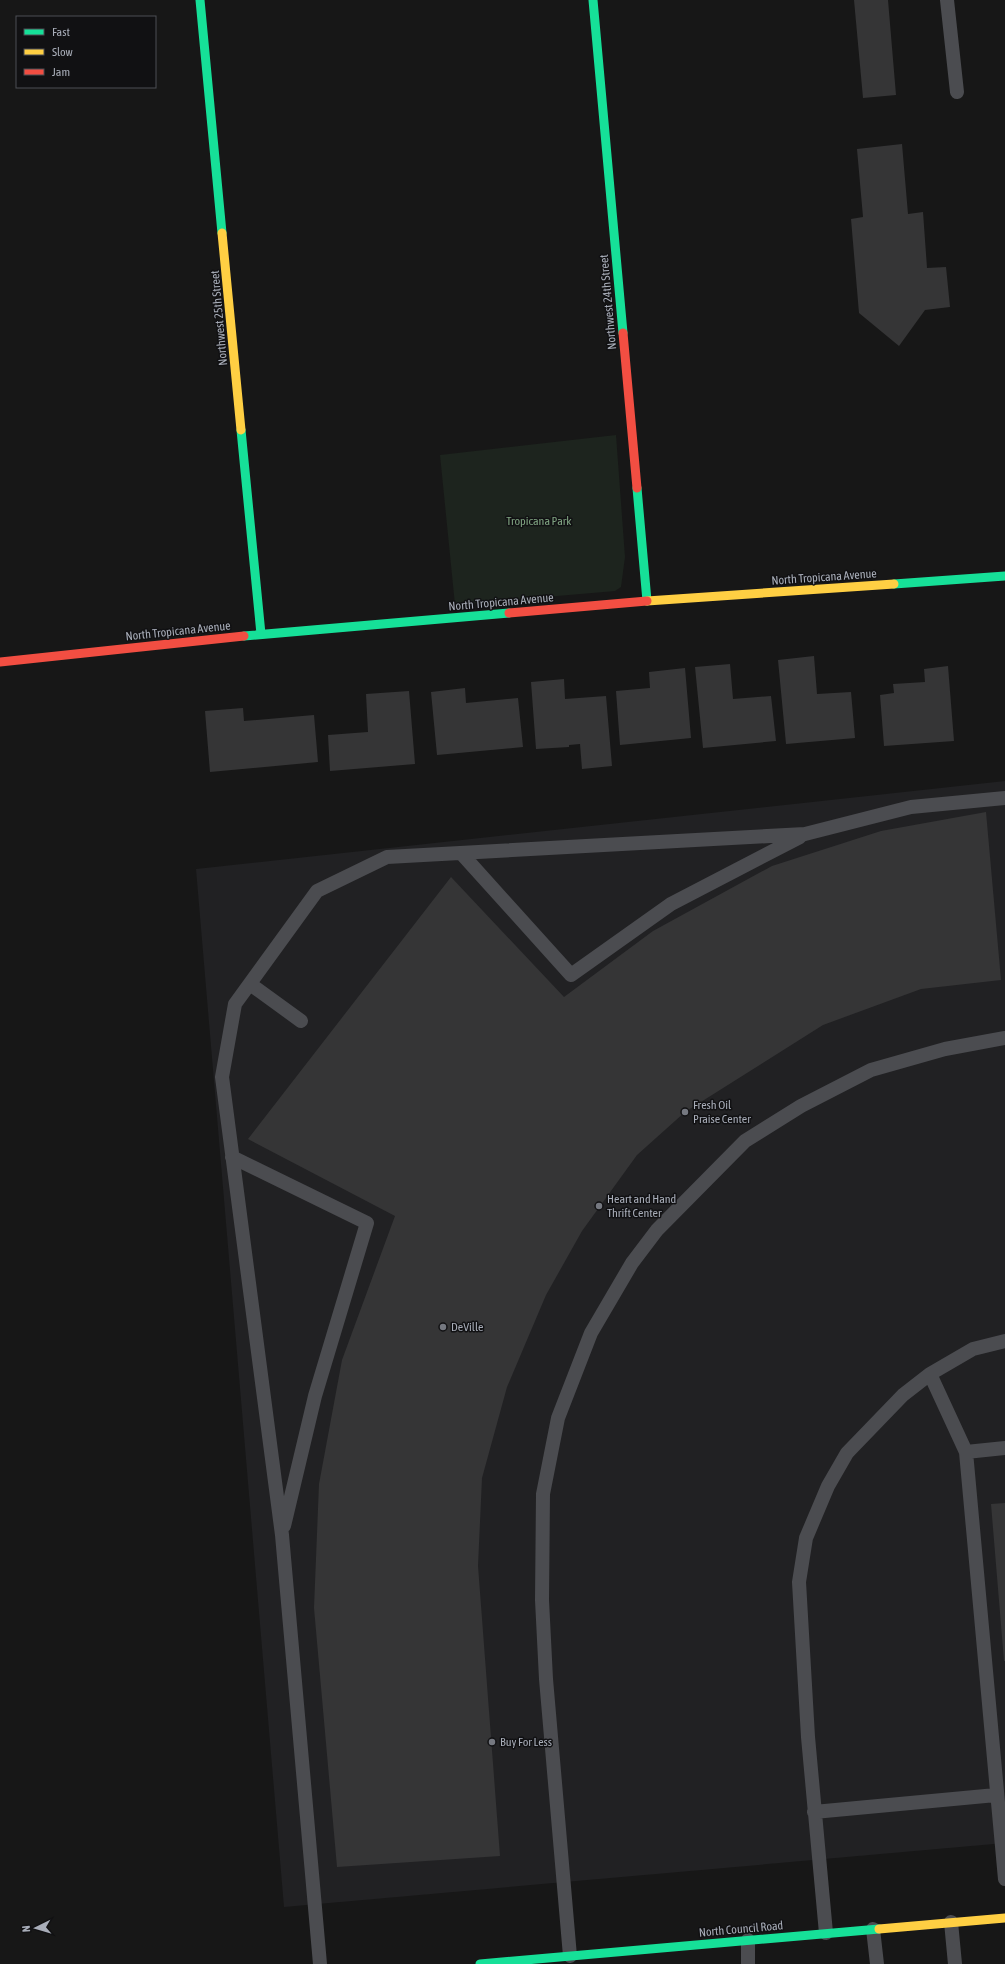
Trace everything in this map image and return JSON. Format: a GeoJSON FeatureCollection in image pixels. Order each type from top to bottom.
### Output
{"type":"FeatureCollection","features":[{"type":"Feature","properties":{"kind":"street","name":"Northwest 25th Street"},"geometry":{"type":"LineString","coordinates":[[200,0],[261,634]]}},
{"type":"Feature","properties":{"kind":"street","name":"Northwest 24th Street"},"geometry":{"type":"LineString","coordinates":[[594,0],[647,601]]}},
{"type":"Feature","properties":{"kind":"street","name":"North Tropicana Avenue"},"geometry":{"type":"LineString","coordinates":[[0,662],[261,634],[647,601],[1005,576]]}},
{"type":"Feature","properties":{"kind":"street","name":"North Council Road"},"geometry":{"type":"LineString","coordinates":[[480,1964],[570,1956],[617,1958],[748,1940],[1005,1918]]}},
{"type":"Feature","properties":{"kind":"lane"},"geometry":{"type":"LineString","coordinates":[[947,0],[957,92]]}},
{"type":"Feature","properties":{"kind":"lane"},"geometry":{"type":"LineString","coordinates":[[320,1964],[282,1535],[222,1077],[235,1004],[317,891],[387,857],[805,834],[911,808],[1005,798]]}},
{"type":"Feature","properties":{"kind":"lane"},"geometry":{"type":"LineString","coordinates":[[461,853],[571,975],[671,904],[805,834]]}},
{"type":"Feature","properties":{"kind":"lane"},"geometry":{"type":"LineString","coordinates":[[250,984],[301,1021]]}},
{"type":"Feature","properties":{"kind":"lane"},"geometry":{"type":"LineString","coordinates":[[570,1956],[546,1679],[542,1600],[543,1494],[558,1418],[591,1333],[632,1263],[657,1230],[745,1141],[801,1106],[871,1070],[945,1048],[1005,1038]]}},
{"type":"Feature","properties":{"kind":"lane"},"geometry":{"type":"LineString","coordinates":[[232,1157],[367,1223],[315,1396],[282,1535]]}},
{"type":"Feature","properties":{"kind":"lane"},"geometry":{"type":"LineString","coordinates":[[826,1933],[814,1812],[799,1582],[806,1538],[828,1486],[847,1453],[903,1395],[930,1374],[973,1349],[1005,1341]]}},
{"type":"Feature","properties":{"kind":"lane"},"geometry":{"type":"LineString","coordinates":[[930,1374],[966,1452],[1000,1803],[1005,1879]]}},
{"type":"Feature","properties":{"kind":"lane"},"geometry":{"type":"LineString","coordinates":[[966,1452],[1005,1448]]}},
{"type":"Feature","properties":{"kind":"lane"},"geometry":{"type":"LineString","coordinates":[[814,1812],[1000,1803]]}},
{"type":"Feature","properties":{"kind":"lane"},"geometry":{"type":"LineString","coordinates":[[952,1922],[956,1964]]}},
{"type":"Feature","properties":{"kind":"lane"},"geometry":{"type":"LineString","coordinates":[[873,1929],[877,1964]]}},
{"type":"Feature","properties":{"kind":"lane"},"geometry":{"type":"LineString","coordinates":[[748,1940],[748,1964]]}},
{"type":"Feature","properties":{"kind":"shaded area","name":"DeVille"},"geometry":{"type":"Polygon","coordinates":[[[1005,781],[1005,1843],[284,1907],[196,869],[1005,781]]]}},
{"type":"Feature","properties":{"kind":"green space","name":"Tropicana Park"},"geometry":{"type":"Polygon","coordinates":[[[616,435],[625,557],[621,587],[615,591],[455,605],[440,455],[616,435]]]}},
{"type":"Feature","properties":{"kind":"building"},"geometry":{"type":"Polygon","coordinates":[[[854,0],[888,0],[896,95],[863,98],[854,0]]]}},
{"type":"Feature","properties":{"kind":"building"},"geometry":{"type":"Polygon","coordinates":[[[902,144],[908,214],[923,212],[927,268],[946,267],[950,307],[925,310],[899,346],[859,313],[851,219],[863,217],[857,149],[902,144]]]}},
{"type":"Feature","properties":{"kind":"building"},"geometry":{"type":"Polygon","coordinates":[[[814,656],[817,694],[851,692],[855,738],[786,744],[778,660],[814,656]]]}},
{"type":"Feature","properties":{"kind":"building"},"geometry":{"type":"Polygon","coordinates":[[[730,664],[733,699],[771,696],[776,741],[703,748],[695,667],[730,664]]]}},
{"type":"Feature","properties":{"kind":"building"},"geometry":{"type":"Polygon","coordinates":[[[948,666],[954,741],[884,746],[880,695],[894,693],[893,684],[925,682],[924,669],[948,666]]]}},
{"type":"Feature","properties":{"kind":"building"},"geometry":{"type":"Polygon","coordinates":[[[685,668],[691,738],[620,745],[616,691],[650,688],[649,672],[685,668]]]}},
{"type":"Feature","properties":{"kind":"building"},"geometry":{"type":"Polygon","coordinates":[[[564,679],[565,699],[606,696],[612,766],[582,769],[580,744],[569,745],[569,747],[536,749],[531,682],[564,679]]]}},
{"type":"Feature","properties":{"kind":"building"},"geometry":{"type":"Polygon","coordinates":[[[465,688],[466,703],[518,698],[523,747],[437,755],[431,692],[465,688]]]}},
{"type":"Feature","properties":{"kind":"building"},"geometry":{"type":"Polygon","coordinates":[[[409,691],[415,764],[330,771],[328,735],[368,732],[366,694],[409,691]]]}},
{"type":"Feature","properties":{"kind":"building"},"geometry":{"type":"Polygon","coordinates":[[[243,708],[244,721],[314,715],[318,762],[210,772],[205,711],[243,708]]]}},
{"type":"Feature","properties":{"kind":"building","name":"DeVille"},"geometry":{"type":"Polygon","coordinates":[[[986,812],[1001,980],[921,989],[823,1025],[685,1112],[637,1155],[582,1231],[546,1295],[507,1387],[482,1478],[478,1566],[500,1856],[337,1867],[314,1608],[319,1484],[342,1360],[395,1216],[248,1139],[451,877],[564,997],[653,931],[772,866],[881,831],[986,812]]]}},
{"type":"Feature","properties":{"kind":"building"},"geometry":{"type":"Polygon","coordinates":[[[1005,1503],[1005,1661],[1004,1661],[991,1504],[1005,1503]]]}},
{"type":"Feature","properties":{"kind":"traffic: fast"},"geometry":{"type":"LineString","coordinates":[[200,0],[222,233]]}},
{"type":"Feature","properties":{"kind":"traffic: fast"},"geometry":{"type":"LineString","coordinates":[[593,0],[623,333]]}},
{"type":"Feature","properties":{"kind":"traffic: fast"},"geometry":{"type":"LineString","coordinates":[[241,430],[261,634]]}},
{"type":"Feature","properties":{"kind":"traffic: fast"},"geometry":{"type":"LineString","coordinates":[[637,488],[647,601]]}},
{"type":"Feature","properties":{"kind":"traffic: fast"},"geometry":{"type":"LineString","coordinates":[[894,584],[1005,576]]}},
{"type":"Feature","properties":{"kind":"traffic: fast"},"geometry":{"type":"LineString","coordinates":[[244,636],[509,613]]}},
{"type":"Feature","properties":{"kind":"traffic: fast"},"geometry":{"type":"LineString","coordinates":[[480,1964],[879,1929]]}},
{"type":"Feature","properties":{"kind":"traffic: slow"},"geometry":{"type":"LineString","coordinates":[[222,233],[241,430]]}},
{"type":"Feature","properties":{"kind":"traffic: slow"},"geometry":{"type":"LineString","coordinates":[[647,601],[894,584]]}},
{"type":"Feature","properties":{"kind":"traffic: slow"},"geometry":{"type":"LineString","coordinates":[[879,1929],[1005,1918]]}},
{"type":"Feature","properties":{"kind":"traffic: jam"},"geometry":{"type":"LineString","coordinates":[[623,333],[637,488]]}},
{"type":"Feature","properties":{"kind":"traffic: jam"},"geometry":{"type":"LineString","coordinates":[[509,613],[647,601]]}},
{"type":"Feature","properties":{"kind":"traffic: jam"},"geometry":{"type":"LineString","coordinates":[[0,662],[244,636]]}},
{"type":"Feature","properties":{"kind":"place","name":"Fresh Oil Praise Center"},"geometry":{"type":"Point","coordinates":[685,1112]}},
{"type":"Feature","properties":{"kind":"place","name":"Heart and Hand Thrift Center"},"geometry":{"type":"Point","coordinates":[599,1206]}},
{"type":"Feature","properties":{"kind":"place","name":"DeVille"},"geometry":{"type":"Point","coordinates":[443,1327]}},
{"type":"Feature","properties":{"kind":"place","name":"Buy For Less"},"geometry":{"type":"Point","coordinates":[492,1742]}}]}
